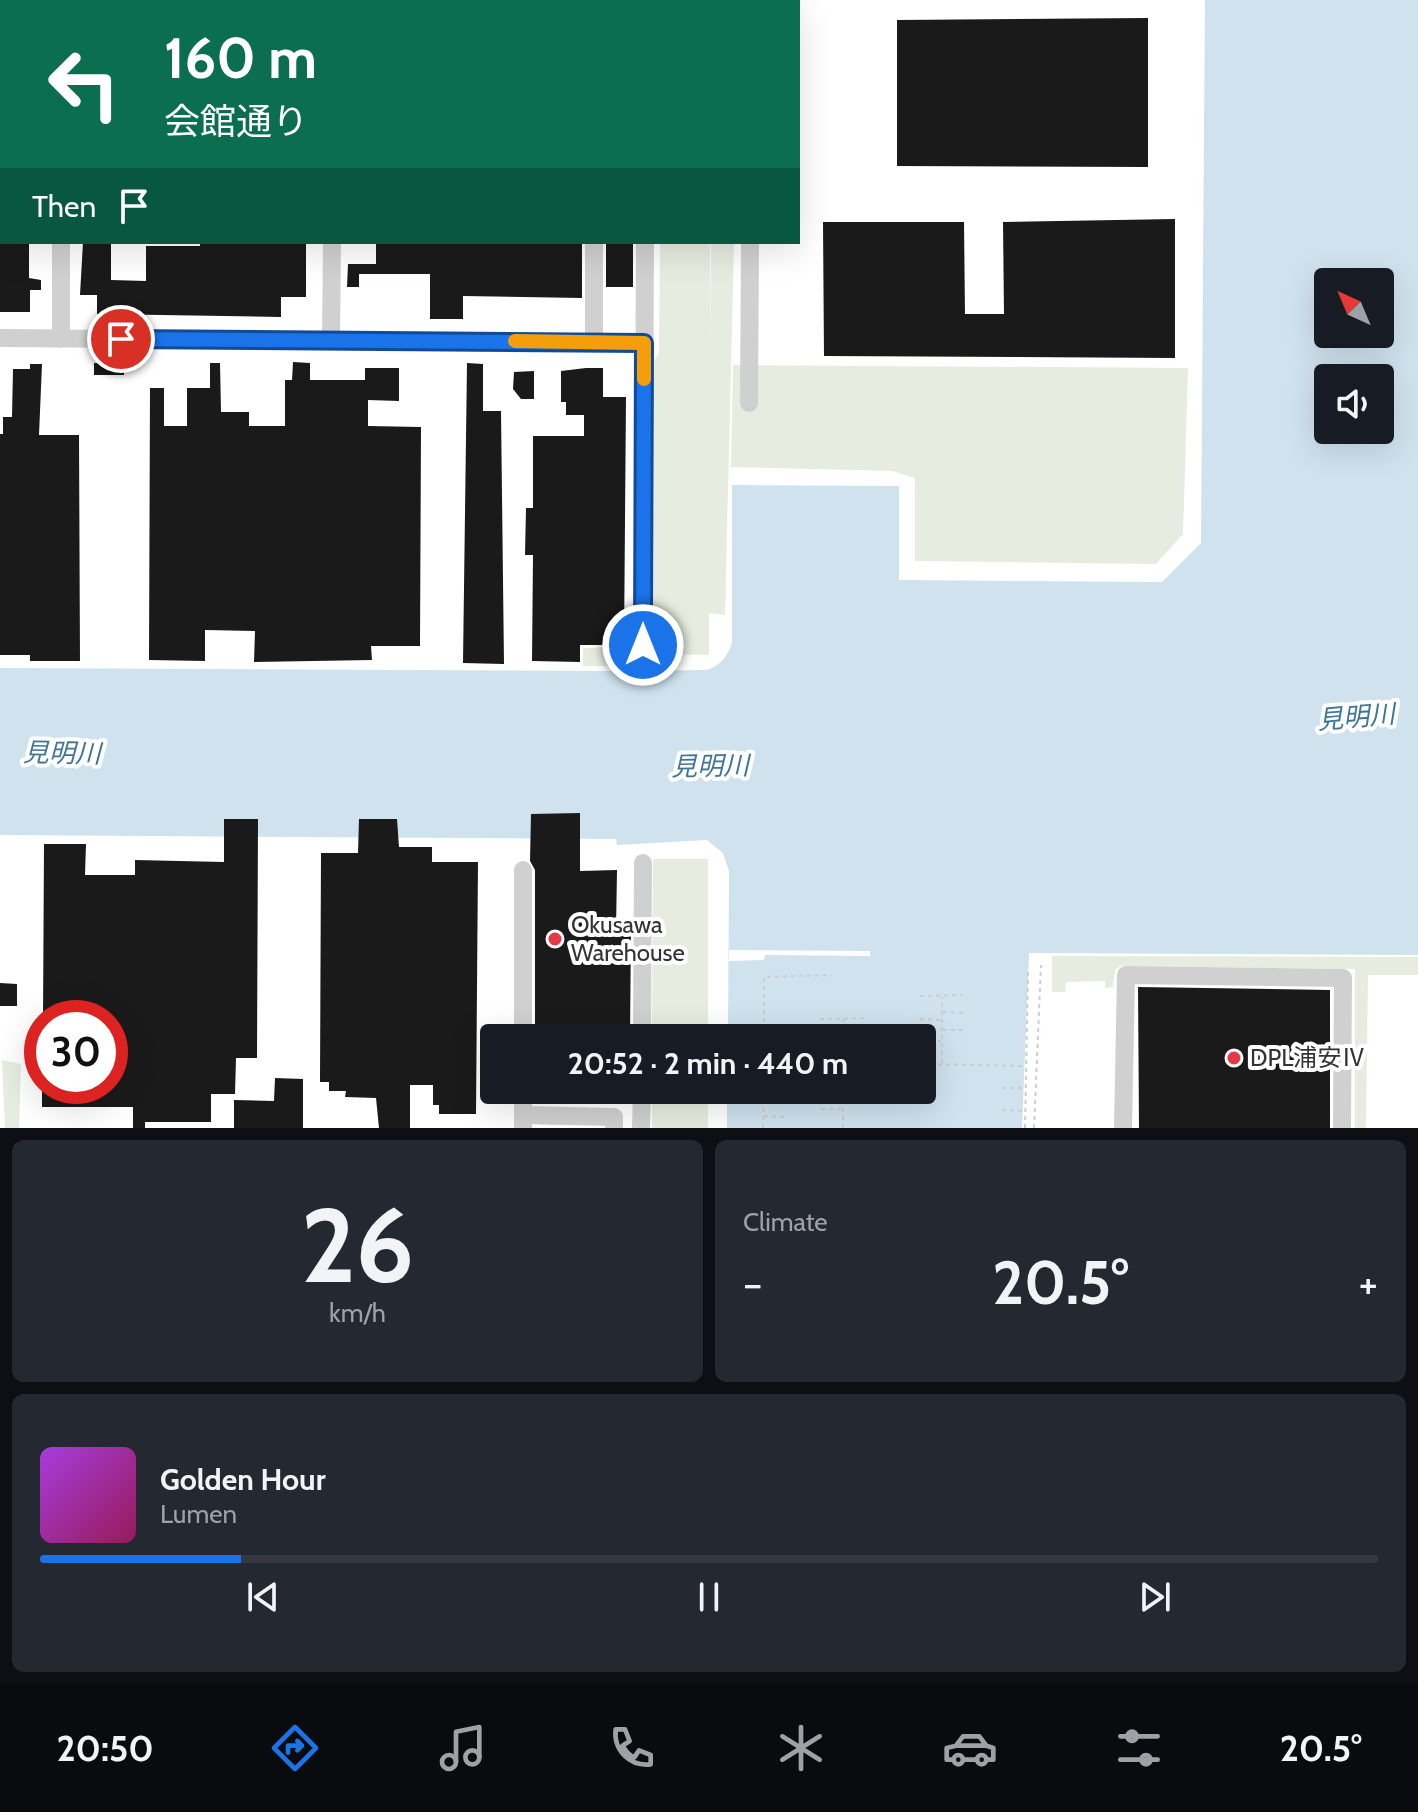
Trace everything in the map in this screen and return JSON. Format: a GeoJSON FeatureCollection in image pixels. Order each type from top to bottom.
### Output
{"type":"FeatureCollection","features":[{"type":"Feature","properties":{"kind":"street"},"geometry":{"type":"LineString","coordinates":[[61,244],[61,339]]}},
{"type":"Feature","properties":{"kind":"street"},"geometry":{"type":"LineString","coordinates":[[331,339],[332,244]]}},
{"type":"Feature","properties":{"kind":"street"},"geometry":{"type":"LineString","coordinates":[[594,244],[594,341]]}},
{"type":"Feature","properties":{"kind":"street"},"geometry":{"type":"LineString","coordinates":[[643,645],[645,244]]}},
{"type":"Feature","properties":{"kind":"street"},"geometry":{"type":"LineString","coordinates":[[749,403],[750,244]]}},
{"type":"Feature","properties":{"kind":"street"},"geometry":{"type":"LineString","coordinates":[[0,338],[644,343]]}},
{"type":"Feature","properties":{"kind":"street"},"geometry":{"type":"LineString","coordinates":[[642,1024],[643,863]]}},
{"type":"Feature","properties":{"kind":"street"},"geometry":{"type":"LineString","coordinates":[[523,870],[523,1024]]}},
{"type":"Feature","properties":{"kind":"street"},"geometry":{"type":"LineString","coordinates":[[1123,1128],[1126,975],[1343,978],[1342,1128]]}},
{"type":"Feature","properties":{"kind":"street"},"geometry":{"type":"LineString","coordinates":[[641,1128],[642,1104]]}},
{"type":"Feature","properties":{"kind":"street"},"geometry":{"type":"LineString","coordinates":[[523,1121],[614,1117],[614,1128]]}},
{"type":"Feature","properties":{"kind":"path"},"geometry":{"type":"LineString","coordinates":[[1034,1128],[1041,965]]}},
{"type":"Feature","properties":{"kind":"path"},"geometry":{"type":"LineString","coordinates":[[1025,1128],[1028,972]]}},
{"type":"Feature","properties":{"kind":"path"},"geometry":{"type":"LineString","coordinates":[[764,1024],[764,977],[832,975]]}},
{"type":"Feature","properties":{"kind":"path"},"geometry":{"type":"LineString","coordinates":[[920,996],[962,995]]}},
{"type":"Feature","properties":{"kind":"path"},"geometry":{"type":"LineString","coordinates":[[942,997],[942,1064]]}},
{"type":"Feature","properties":{"kind":"path"},"geometry":{"type":"LineString","coordinates":[[942,1012],[964,1013]]}},
{"type":"Feature","properties":{"kind":"path"},"geometry":{"type":"LineString","coordinates":[[820,1019],[866,1018]]}},
{"type":"Feature","properties":{"kind":"path"},"geometry":{"type":"LineString","coordinates":[[843,1019],[843,1024]]}},
{"type":"Feature","properties":{"kind":"path"},"geometry":{"type":"LineString","coordinates":[[920,1019],[942,1020]]}},
{"type":"Feature","properties":{"kind":"path"},"geometry":{"type":"LineString","coordinates":[[942,1030],[963,1030]]}},
{"type":"Feature","properties":{"kind":"path"},"geometry":{"type":"LineString","coordinates":[[936,1041],[942,1041]]}},
{"type":"Feature","properties":{"kind":"path"},"geometry":{"type":"LineString","coordinates":[[936,1064],[1026,1066]]}},
{"type":"Feature","properties":{"kind":"path"},"geometry":{"type":"LineString","coordinates":[[1002,1088],[1025,1088]]}},
{"type":"Feature","properties":{"kind":"path"},"geometry":{"type":"LineString","coordinates":[[763,1104],[763,1128]]}},
{"type":"Feature","properties":{"kind":"path"},"geometry":{"type":"LineString","coordinates":[[843,1104],[843,1128]]}},
{"type":"Feature","properties":{"kind":"path"},"geometry":{"type":"LineString","coordinates":[[821,1109],[843,1109]]}},
{"type":"Feature","properties":{"kind":"path"},"geometry":{"type":"LineString","coordinates":[[1002,1110],[1025,1111]]}},
{"type":"Feature","properties":{"kind":"path"},"geometry":{"type":"LineString","coordinates":[[763,1116],[784,1117]]}},
{"type":"Feature","properties":{"kind":"shaded area"},"geometry":{"type":"Polygon","coordinates":[[[660,244],[710,244],[710,345],[711,244],[734,244],[725,615],[709,613],[709,655],[657,654],[658,637],[654,637],[654,360],[659,353],[660,244]]]}},
{"type":"Feature","properties":{"kind":"shaded area"},"geometry":{"type":"Polygon","coordinates":[[[733,365],[1188,368],[1183,534],[1156,564],[915,561],[915,478],[892,471],[731,467],[733,365]]]}},
{"type":"Feature","properties":{"kind":"shaded area"},"geometry":{"type":"Polygon","coordinates":[[[618,647],[617,666],[583,666],[583,648],[618,647]]]}},
{"type":"Feature","properties":{"kind":"shaded area"},"geometry":{"type":"Polygon","coordinates":[[[653,859],[708,859],[708,1024],[652,1024],[653,859]]]}},
{"type":"Feature","properties":{"kind":"shaded area"},"geometry":{"type":"Polygon","coordinates":[[[1052,956],[1418,957],[1418,975],[1368,975],[1366,1128],[1355,1128],[1355,969],[1120,966],[1115,970],[1113,987],[1105,988],[1105,981],[1066,982],[1065,992],[1052,992],[1052,956]]]}},
{"type":"Feature","properties":{"kind":"shaded area"},"geometry":{"type":"Polygon","coordinates":[[[2,1060],[21,1064],[19,1128],[5,1128],[2,1060]]]}},
{"type":"Feature","properties":{"kind":"shaded area"},"geometry":{"type":"Polygon","coordinates":[[[652,1104],[708,1104],[708,1128],[652,1128],[652,1104]]]}},
{"type":"Feature","properties":{"kind":"water","name":"見明川"},"geometry":{"type":"Polygon","coordinates":[[[1205,0],[1418,0],[1418,955],[1029,953],[1022,1128],[727,1128],[727,1104],[936,1104],[936,1024],[728,1024],[729,871],[723,853],[707,840],[617,845],[616,839],[0,835],[0,668],[619,671],[712,668],[723,659],[732,642],[732,485],[899,486],[899,580],[1162,582],[1201,543],[1205,0]]]}},
{"type":"Feature","properties":{"kind":"pier"},"geometry":{"type":"Polygon","coordinates":[[[729,950],[870,951],[870,956],[765,955],[764,960],[729,961],[729,950]]]}},
{"type":"Feature","properties":{"kind":"building"},"geometry":{"type":"Polygon","coordinates":[[[1148,18],[1148,167],[897,166],[897,20],[1148,18]]]}},
{"type":"Feature","properties":{"kind":"building"},"geometry":{"type":"Polygon","coordinates":[[[1175,219],[1175,358],[824,356],[823,222],[964,222],[965,314],[1004,314],[1003,222],[1175,219]]]}},
{"type":"Feature","properties":{"kind":"building"},"geometry":{"type":"Polygon","coordinates":[[[0,244],[29,244],[29,278],[41,280],[41,290],[30,290],[30,312],[0,312],[0,244]]]}},
{"type":"Feature","properties":{"kind":"building"},"geometry":{"type":"Polygon","coordinates":[[[83,244],[111,244],[111,280],[146,281],[146,246],[306,244],[306,297],[281,297],[281,317],[97,314],[97,295],[80,295],[83,244]]]}},
{"type":"Feature","properties":{"kind":"building"},"geometry":{"type":"Polygon","coordinates":[[[376,244],[582,244],[582,298],[463,296],[463,319],[430,319],[430,274],[359,274],[359,287],[347,287],[348,264],[376,264],[376,244]]]}},
{"type":"Feature","properties":{"kind":"building"},"geometry":{"type":"Polygon","coordinates":[[[606,244],[633,244],[633,287],[606,287],[606,244]]]}},
{"type":"Feature","properties":{"kind":"building"},"geometry":{"type":"Polygon","coordinates":[[[293,362],[310,363],[310,380],[365,380],[365,368],[399,368],[399,401],[368,400],[368,426],[421,427],[420,646],[371,646],[372,660],[254,662],[255,631],[205,630],[205,661],[149,660],[150,388],[164,388],[164,426],[187,426],[187,388],[210,388],[210,363],[220,363],[221,412],[249,412],[249,426],[285,426],[285,380],[292,380],[293,362]]]}},
{"type":"Feature","properties":{"kind":"building"},"geometry":{"type":"Polygon","coordinates":[[[94,363],[124,364],[124,375],[94,375],[94,363]]]}},
{"type":"Feature","properties":{"kind":"building"},"geometry":{"type":"Polygon","coordinates":[[[467,363],[483,364],[483,411],[501,411],[504,664],[463,663],[467,363]]]}},
{"type":"Feature","properties":{"kind":"building"},"geometry":{"type":"Polygon","coordinates":[[[30,364],[42,364],[39,435],[79,435],[80,661],[30,661],[30,655],[0,655],[0,434],[3,434],[3,417],[12,417],[13,369],[30,369],[30,364]]]}},
{"type":"Feature","properties":{"kind":"building"},"geometry":{"type":"Polygon","coordinates":[[[603,368],[603,397],[626,397],[624,645],[580,645],[580,662],[532,661],[533,555],[525,555],[526,508],[533,508],[533,436],[584,436],[584,415],[566,415],[566,402],[561,402],[561,371],[603,368]]]}},
{"type":"Feature","properties":{"kind":"building"},"geometry":{"type":"Polygon","coordinates":[[[534,371],[534,399],[521,399],[513,389],[514,372],[534,371]]]}},
{"type":"Feature","properties":{"kind":"building"},"geometry":{"type":"Polygon","coordinates":[[[580,813],[580,871],[617,870],[616,930],[631,930],[630,1024],[535,1024],[535,870],[530,861],[531,814],[580,813]]]}},
{"type":"Feature","properties":{"kind":"building"},"geometry":{"type":"Polygon","coordinates":[[[224,819],[258,819],[257,1058],[236,1058],[235,1094],[211,1094],[211,1122],[145,1122],[145,1128],[133,1128],[133,1107],[42,1107],[42,1104],[128,1104],[128,1000],[43,1000],[44,844],[86,844],[85,875],[135,875],[135,860],[224,862],[224,819]]]}},
{"type":"Feature","properties":{"kind":"building"},"geometry":{"type":"Polygon","coordinates":[[[359,819],[397,819],[399,847],[432,847],[432,862],[478,862],[476,1114],[439,1114],[439,1105],[433,1105],[433,1085],[410,1085],[410,1128],[379,1128],[376,1098],[345,1097],[346,1091],[329,1091],[329,1082],[320,1082],[321,853],[358,853],[359,819]]]}},
{"type":"Feature","properties":{"kind":"building"},"geometry":{"type":"Polygon","coordinates":[[[0,983],[17,984],[17,1006],[0,1006],[0,983]]]}},
{"type":"Feature","properties":{"kind":"building","name":"DPL浦安Ⅳ"},"geometry":{"type":"Polygon","coordinates":[[[1138,987],[1330,990],[1330,1128],[1139,1128],[1138,987]]]}},
{"type":"Feature","properties":{"kind":"building"},"geometry":{"type":"Polygon","coordinates":[[[275,1078],[303,1079],[303,1128],[234,1128],[234,1100],[274,1101],[275,1078]]]}},
{"type":"Feature","properties":{"kind":"slow traffic"},"geometry":{"type":"LineString","coordinates":[[515,341],[644,343],[644,379]]}},
{"type":"Feature","properties":{"kind":"place","name":"Okusawa Warehouse"},"geometry":{"type":"Point","coordinates":[555,939]}},
{"type":"Feature","properties":{"kind":"place","name":"DPL浦安Ⅳ"},"geometry":{"type":"Point","coordinates":[1234,1058]}},
{"type":"Feature","properties":{"kind":"route"},"geometry":{"type":"LineString","coordinates":[[121,339],[644,343],[643,645]]}}]}
